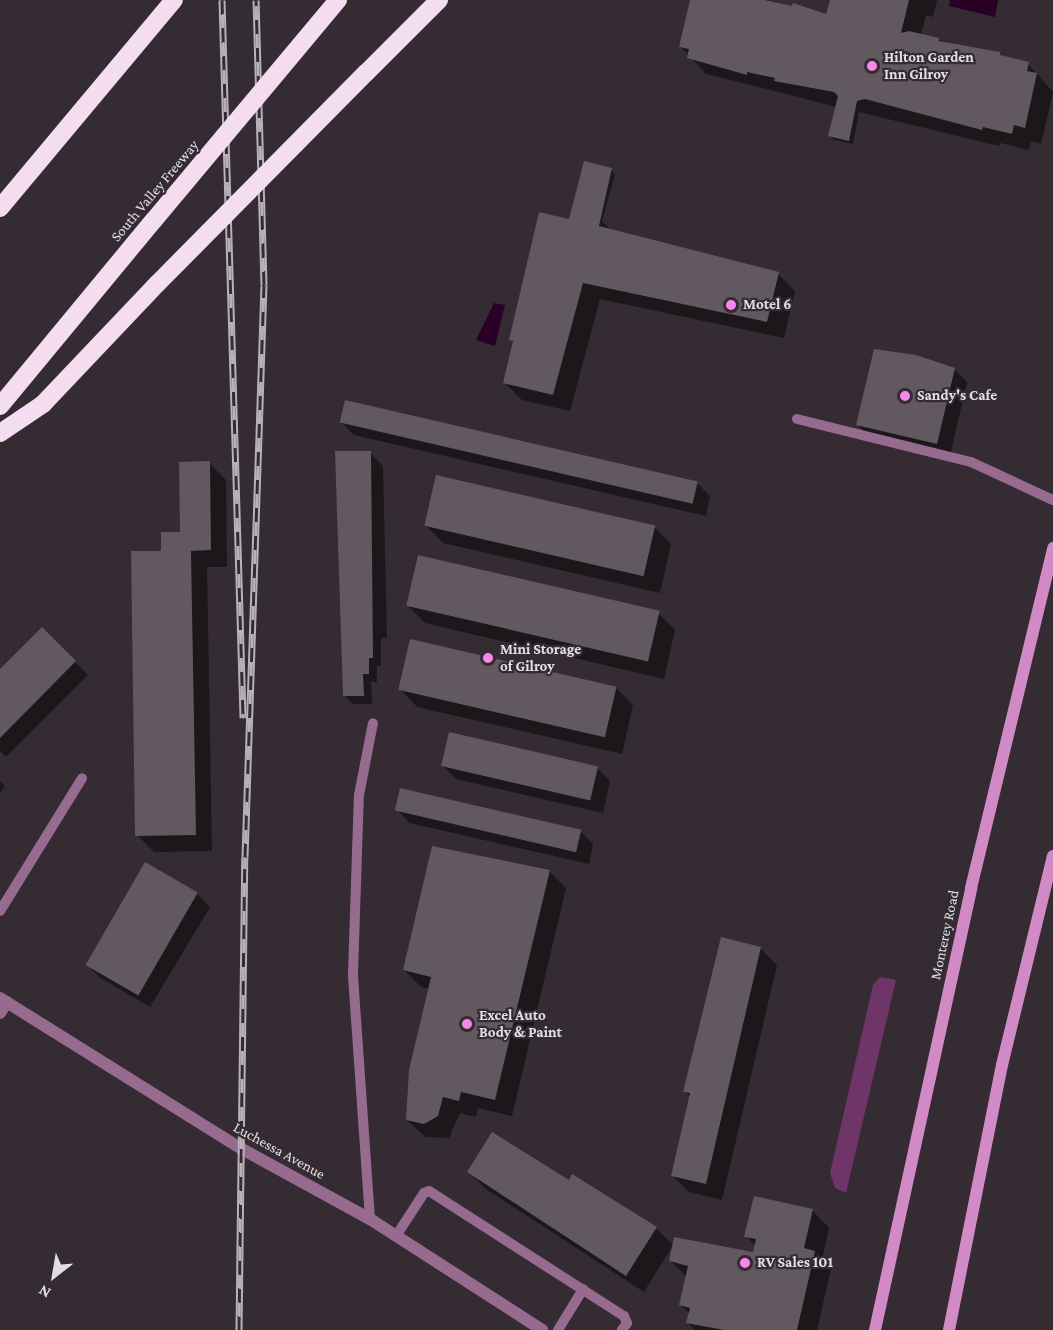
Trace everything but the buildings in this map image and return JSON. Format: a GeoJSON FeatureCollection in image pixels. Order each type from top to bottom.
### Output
{"type":"FeatureCollection","features":[{"type":"Feature","properties":{"kind":"highway"},"geometry":{"type":"LineString","coordinates":[[0,208],[174,0]]}},
{"type":"Feature","properties":{"kind":"highway","name":"South Valley Freeway"},"geometry":{"type":"LineString","coordinates":[[0,406],[338,0]]}},
{"type":"Feature","properties":{"kind":"highway"},"geometry":{"type":"LineString","coordinates":[[0,433],[43,404],[157,284],[439,0]]}},
{"type":"Feature","properties":{"kind":"main road","name":"Monterey Road"},"geometry":{"type":"LineString","coordinates":[[875,1330],[968,899],[1053,548]]}},
{"type":"Feature","properties":{"kind":"main road"},"geometry":{"type":"LineString","coordinates":[[949,1330],[1002,1065],[1053,856]]}},
{"type":"Feature","properties":{"kind":"street","name":"Luchessa Avenue"},"geometry":{"type":"LineString","coordinates":[[2,1005],[242,1149],[370,1219],[542,1330]]}},
{"type":"Feature","properties":{"kind":"lane"},"geometry":{"type":"LineString","coordinates":[[797,419],[970,462],[1053,500]]}},
{"type":"Feature","properties":{"kind":"lane"},"geometry":{"type":"LineString","coordinates":[[370,1219],[353,974],[360,795],[373,723]]}},
{"type":"Feature","properties":{"kind":"lane"},"geometry":{"type":"LineString","coordinates":[[0,911],[82,778]]}},
{"type":"Feature","properties":{"kind":"lane"},"geometry":{"type":"LineString","coordinates":[[396,1236],[424,1193],[429,1191],[624,1316],[627,1323],[622,1330]]}},
{"type":"Feature","properties":{"kind":"lane"},"geometry":{"type":"LineString","coordinates":[[558,1330],[583,1289]]}},
{"type":"Feature","properties":{"kind":"shaded area"},"geometry":{"type":"Polygon","coordinates":[[[950,0],[998,0],[995,17],[949,6],[950,0]]]}},
{"type":"Feature","properties":{"kind":"shaded area"},"geometry":{"type":"Polygon","coordinates":[[[494,303],[505,305],[495,346],[476,340],[494,303]]]}},
{"type":"Feature","properties":{"kind":"shaded area"},"geometry":{"type":"Polygon","coordinates":[[[880,977],[896,980],[846,1193],[835,1188],[830,1173],[873,985],[880,977]]]}},
{"type":"Feature","properties":{"kind":"railway"},"geometry":{"type":"LineString","coordinates":[[222,0],[243,718]]}},
{"type":"Feature","properties":{"kind":"railway"},"geometry":{"type":"LineString","coordinates":[[239,1330],[245,857],[264,285],[256,0]]}},
{"type":"Feature","properties":{"kind":"place","name":"Hilton Garden Inn Gilroy"},"geometry":{"type":"Point","coordinates":[872,66]}},
{"type":"Feature","properties":{"kind":"place","name":"Motel 6"},"geometry":{"type":"Point","coordinates":[731,305]}},
{"type":"Feature","properties":{"kind":"place","name":"Sandy's Cafe"},"geometry":{"type":"Point","coordinates":[905,396]}},
{"type":"Feature","properties":{"kind":"place","name":"Mini Storage of Gilroy"},"geometry":{"type":"Point","coordinates":[488,658]}},
{"type":"Feature","properties":{"kind":"place","name":"Excel Auto Body & Paint"},"geometry":{"type":"Point","coordinates":[467,1024]}},
{"type":"Feature","properties":{"kind":"place","name":"RV Sales 101"},"geometry":{"type":"Point","coordinates":[745,1263]}}]}
